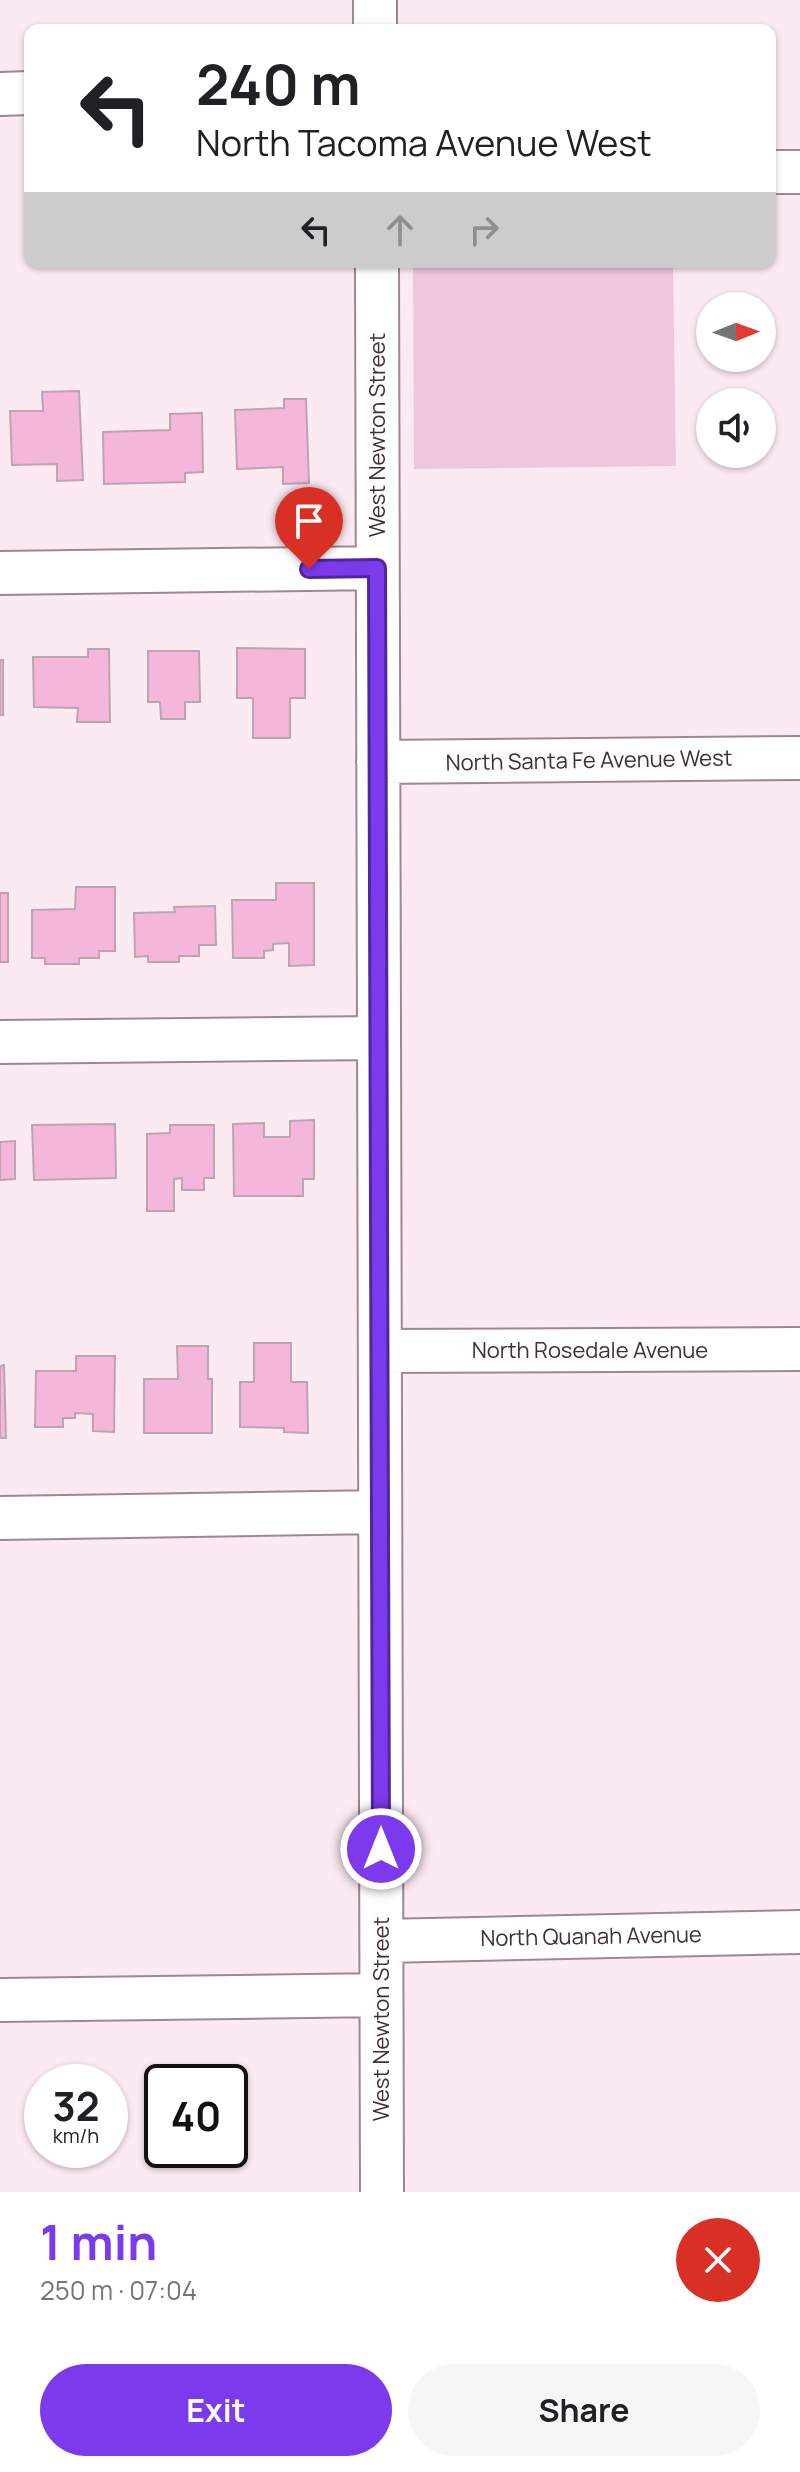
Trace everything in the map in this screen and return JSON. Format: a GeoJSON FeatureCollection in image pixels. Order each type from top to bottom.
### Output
{"type":"FeatureCollection","features":[{"type":"Feature","properties":{"kind":"street"},"geometry":{"type":"LineString","coordinates":[[375,0],[375,24]]}},
{"type":"Feature","properties":{"kind":"street"},"geometry":{"type":"LineString","coordinates":[[0,94],[24,93]]}},
{"type":"Feature","properties":{"kind":"street"},"geometry":{"type":"LineString","coordinates":[[776,172],[800,172]]}},
{"type":"Feature","properties":{"kind":"street","name":"West Newton Street"},"geometry":{"type":"LineString","coordinates":[[377,268],[382,2192]]}},
{"type":"Feature","properties":{"kind":"street"},"geometry":{"type":"LineString","coordinates":[[0,573],[377,568]]}},
{"type":"Feature","properties":{"kind":"street","name":"North Santa Fe Avenue West"},"geometry":{"type":"LineString","coordinates":[[378,762],[800,758]]}},
{"type":"Feature","properties":{"kind":"street"},"geometry":{"type":"LineString","coordinates":[[0,1042],[379,1038]]}},
{"type":"Feature","properties":{"kind":"street","name":"North Rosedale Avenue"},"geometry":{"type":"LineString","coordinates":[[380,1351],[800,1349]]}},
{"type":"Feature","properties":{"kind":"street"},"geometry":{"type":"LineString","coordinates":[[0,1518],[380,1512]]}},
{"type":"Feature","properties":{"kind":"street","name":"North Quanah Avenue"},"geometry":{"type":"LineString","coordinates":[[382,1941],[800,1932]]}},
{"type":"Feature","properties":{"kind":"street"},"geometry":{"type":"LineString","coordinates":[[0,2000],[381,1995]]}},
{"type":"Feature","properties":{"kind":"shaded area"},"geometry":{"type":"Polygon","coordinates":[[[413,268],[673,268],[676,466],[414,469],[413,268]]]}},
{"type":"Feature","properties":{"kind":"building"},"geometry":{"type":"Polygon","coordinates":[[[79,391],[83,480],[57,481],[57,464],[12,465],[10,411],[43,411],[42,392],[79,391]]]}},
{"type":"Feature","properties":{"kind":"building"},"geometry":{"type":"Polygon","coordinates":[[[284,399],[306,399],[309,483],[283,484],[283,467],[237,469],[235,410],[284,408],[284,399]]]}},
{"type":"Feature","properties":{"kind":"building"},"geometry":{"type":"Polygon","coordinates":[[[202,413],[203,472],[185,473],[185,482],[104,484],[103,432],[170,430],[170,414],[202,413]]]}},
{"type":"Feature","properties":{"kind":"building"},"geometry":{"type":"Polygon","coordinates":[[[237,648],[305,649],[305,698],[290,698],[290,738],[253,738],[253,698],[237,698],[237,648]]]}},
{"type":"Feature","properties":{"kind":"building"},"geometry":{"type":"Polygon","coordinates":[[[88,649],[109,649],[110,722],[77,722],[78,708],[34,707],[33,657],[88,657],[88,649]]]}},
{"type":"Feature","properties":{"kind":"building"},"geometry":{"type":"Polygon","coordinates":[[[148,651],[199,651],[200,702],[185,702],[185,719],[161,719],[160,702],[148,702],[148,651]]]}},
{"type":"Feature","properties":{"kind":"building"},"geometry":{"type":"Polygon","coordinates":[[[0,660],[3,660],[3,715],[0,715],[0,660]]]}},
{"type":"Feature","properties":{"kind":"building"},"geometry":{"type":"Polygon","coordinates":[[[276,883],[314,883],[314,965],[289,966],[289,943],[273,944],[273,950],[264,951],[264,958],[233,958],[232,900],[276,900],[276,883]]]}},
{"type":"Feature","properties":{"kind":"building"},"geometry":{"type":"Polygon","coordinates":[[[76,887],[115,887],[115,951],[99,951],[99,958],[79,958],[79,964],[45,964],[45,958],[32,958],[32,910],[75,909],[76,887]]]}},
{"type":"Feature","properties":{"kind":"building"},"geometry":{"type":"Polygon","coordinates":[[[0,893],[8,893],[8,962],[0,962],[0,893]]]}},
{"type":"Feature","properties":{"kind":"building"},"geometry":{"type":"Polygon","coordinates":[[[215,906],[216,945],[199,945],[199,956],[179,956],[179,962],[148,962],[148,956],[135,957],[134,913],[175,912],[174,907],[215,906]]]}},
{"type":"Feature","properties":{"kind":"building"},"geometry":{"type":"Polygon","coordinates":[[[314,1120],[314,1179],[303,1179],[303,1196],[234,1196],[233,1124],[264,1123],[264,1137],[290,1137],[290,1121],[314,1120]]]}},
{"type":"Feature","properties":{"kind":"building"},"geometry":{"type":"Polygon","coordinates":[[[115,1124],[116,1178],[34,1180],[32,1125],[115,1124]]]}},
{"type":"Feature","properties":{"kind":"building"},"geometry":{"type":"Polygon","coordinates":[[[170,1125],[214,1125],[214,1178],[204,1178],[204,1190],[182,1190],[182,1178],[174,1179],[174,1211],[147,1211],[147,1134],[170,1133],[170,1125]]]}},
{"type":"Feature","properties":{"kind":"building"},"geometry":{"type":"Polygon","coordinates":[[[15,1141],[15,1179],[0,1180],[0,1142],[15,1141]]]}},
{"type":"Feature","properties":{"kind":"building"},"geometry":{"type":"Polygon","coordinates":[[[254,1343],[291,1343],[291,1382],[307,1382],[308,1433],[284,1432],[284,1428],[240,1427],[240,1382],[254,1382],[254,1343]]]}},
{"type":"Feature","properties":{"kind":"building"},"geometry":{"type":"Polygon","coordinates":[[[177,1346],[208,1346],[208,1379],[212,1379],[212,1433],[144,1433],[144,1379],[178,1379],[177,1346]]]}},
{"type":"Feature","properties":{"kind":"building"},"geometry":{"type":"Polygon","coordinates":[[[76,1356],[115,1356],[114,1432],[93,1431],[93,1414],[75,1413],[75,1418],[63,1418],[63,1427],[35,1427],[36,1371],[76,1371],[76,1356]]]}},
{"type":"Feature","properties":{"kind":"building"},"geometry":{"type":"Polygon","coordinates":[[[4,1365],[6,1438],[0,1438],[0,1366],[4,1365]]]}},
{"type":"Feature","properties":{"kind":"route"},"geometry":{"type":"LineString","coordinates":[[309,569],[377,568],[381,1849]]}}]}
